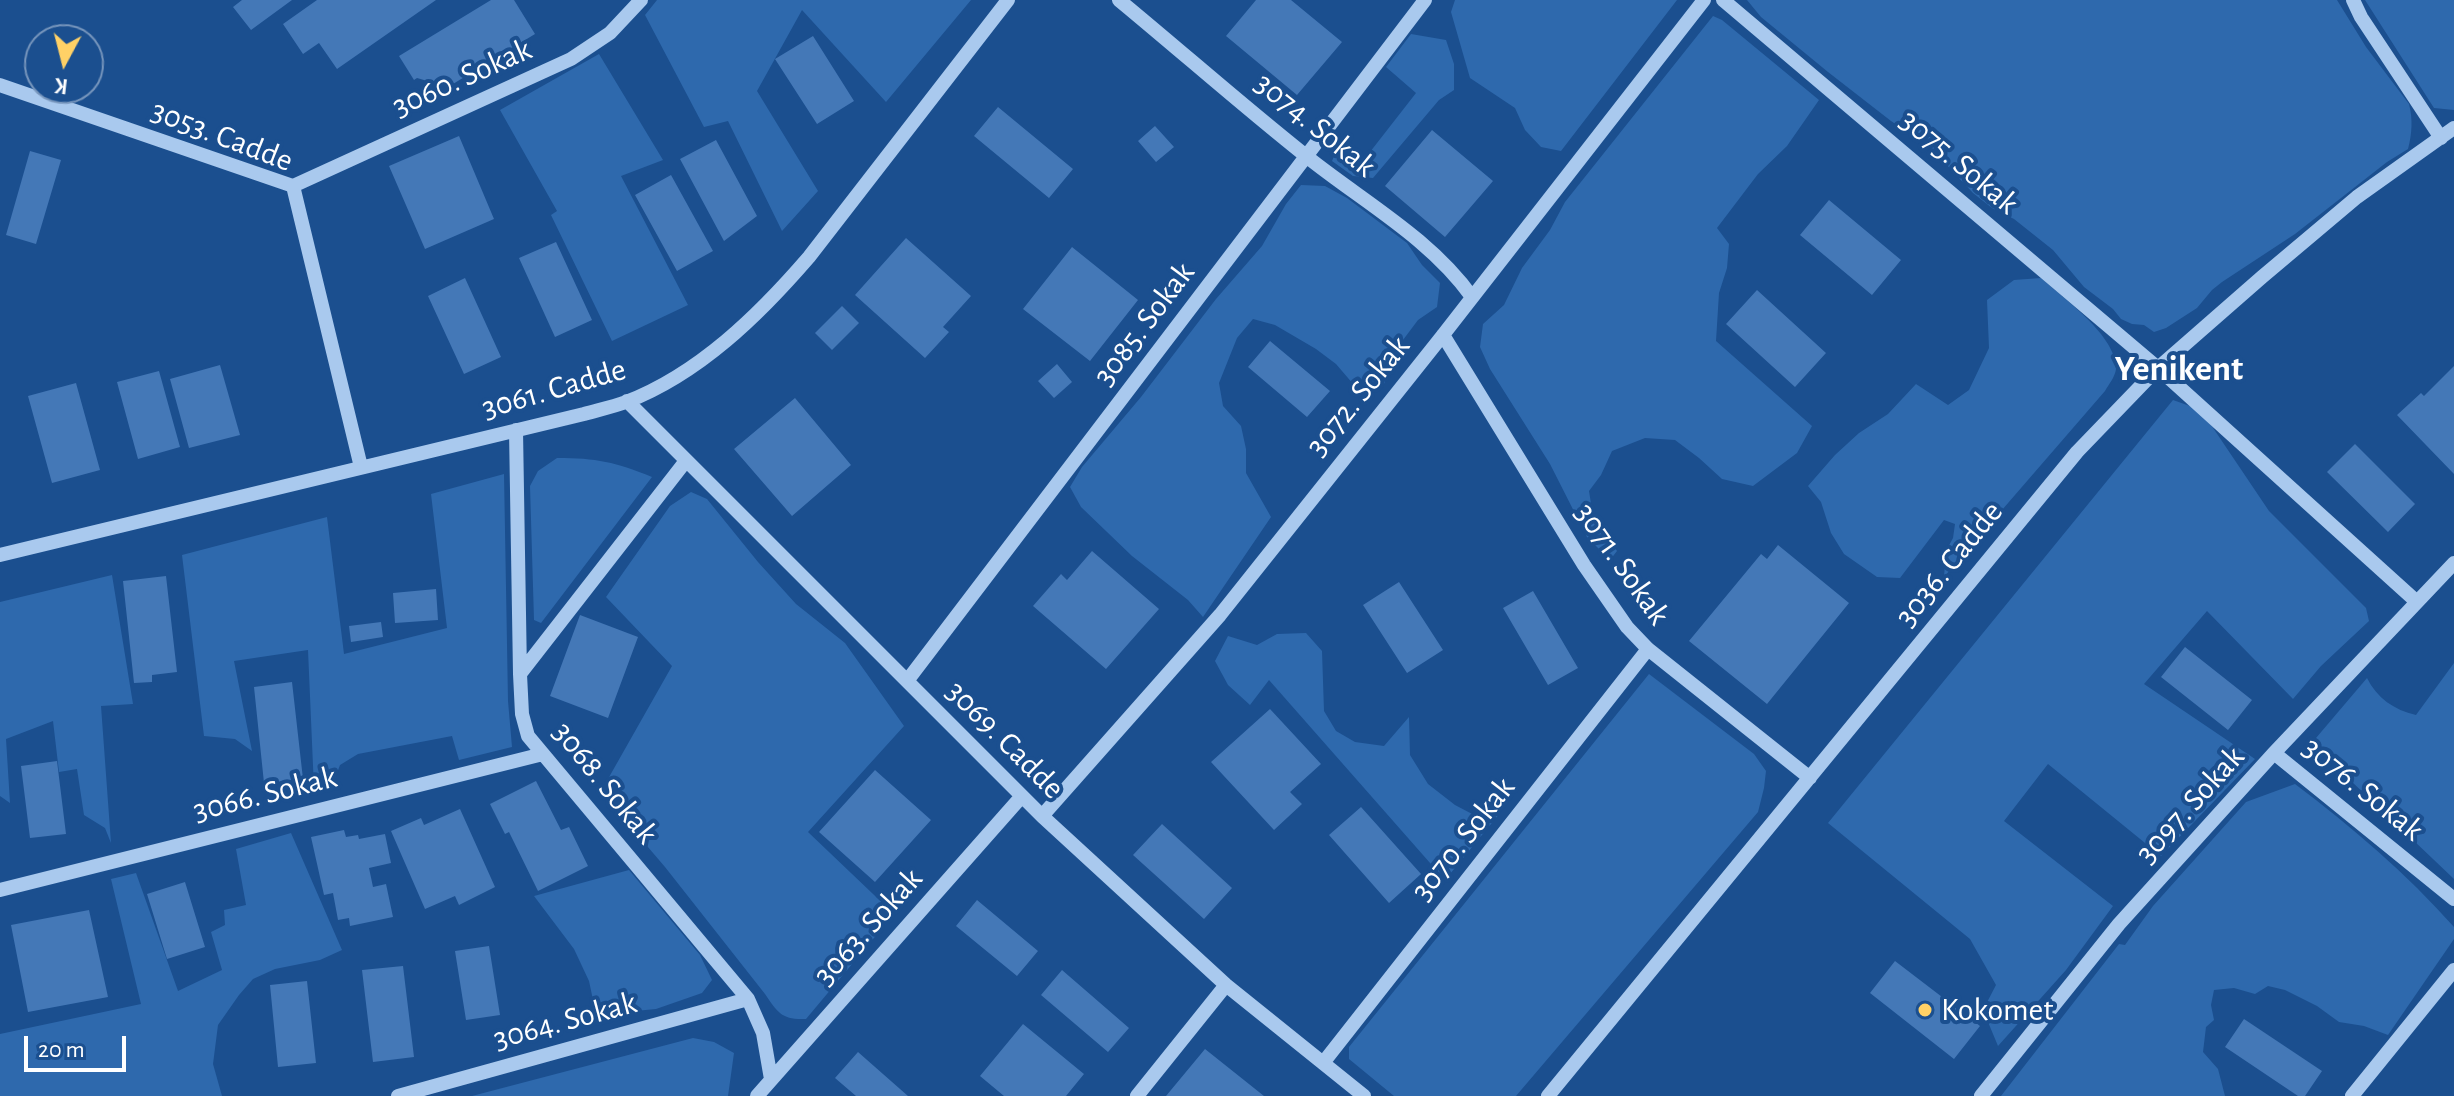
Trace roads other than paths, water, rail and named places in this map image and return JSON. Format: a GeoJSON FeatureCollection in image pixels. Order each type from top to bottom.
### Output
{"type":"FeatureCollection","features":[{"type":"Feature","properties":{"kind":"street","name":"3061. Cadde"},"geometry":{"type":"LineString","coordinates":[[0,555],[584,414],[627,401],[660,385],[695,364],[731,336],[785,285],[1008,0]]}},
{"type":"Feature","properties":{"kind":"street","name":"3074. Sokak"},"geometry":{"type":"LineString","coordinates":[[1119,0],[1307,157],[1418,241],[1447,266],[1472,297]]}},
{"type":"Feature","properties":{"kind":"street","name":"3085. Sokak"},"geometry":{"type":"LineString","coordinates":[[907,681],[1425,0]]}},
{"type":"Feature","properties":{"kind":"street","name":"3072. Sokak"},"geometry":{"type":"LineString","coordinates":[[1042,816],[1220,615],[1704,0]]}},
{"type":"Feature","properties":{"kind":"street","name":"3075. Sokak"},"geometry":{"type":"LineString","coordinates":[[1723,0],[2158,368],[2417,602]]}},
{"type":"Feature","properties":{"kind":"street"},"geometry":{"type":"LineString","coordinates":[[2353,0],[2441,138]]}},
{"type":"Feature","properties":{"kind":"street","name":"3060. Sokak"},"geometry":{"type":"LineString","coordinates":[[293,186],[571,59],[610,33],[634,2]]}},
{"type":"Feature","properties":{"kind":"street","name":"3053. Cadde"},"geometry":{"type":"LineString","coordinates":[[0,85],[293,186],[361,467]]}},
{"type":"Feature","properties":{"kind":"street","name":"3036. Cadde"},"geometry":{"type":"LineString","coordinates":[[1548,1096],[2077,452],[2158,368],[2357,197],[2454,128]]}},
{"type":"Feature","properties":{"kind":"street","name":"3071. Sokak"},"geometry":{"type":"LineString","coordinates":[[1443,335],[1584,565],[1627,627],[1648,649],[1810,778]]}},
{"type":"Feature","properties":{"kind":"street","name":"3069. Cadde"},"geometry":{"type":"LineString","coordinates":[[627,401],[1042,816],[1226,985],[1364,1096]]}},
{"type":"Feature","properties":{"kind":"street","name":"3068. Sokak"},"geometry":{"type":"LineString","coordinates":[[516,430],[520,674],[522,714],[528,736],[748,999],[763,1033],[771,1079]]}},
{"type":"Feature","properties":{"kind":"street"},"geometry":{"type":"LineString","coordinates":[[520,674],[685,462]]}},
{"type":"Feature","properties":{"kind":"street","name":"3097. Sokak"},"geometry":{"type":"LineString","coordinates":[[1981,1096],[2119,924],[2274,753],[2454,563]]}},
{"type":"Feature","properties":{"kind":"street","name":"3070. Sokak"},"geometry":{"type":"LineString","coordinates":[[1323,1063],[1648,649]]}},
{"type":"Feature","properties":{"kind":"street","name":"3076. Sokak"},"geometry":{"type":"LineString","coordinates":[[2274,753],[2454,899]]}},
{"type":"Feature","properties":{"kind":"street","name":"3066. Sokak"},"geometry":{"type":"LineString","coordinates":[[0,890],[543,754]]}},
{"type":"Feature","properties":{"kind":"street","name":"3063. Sokak"},"geometry":{"type":"LineString","coordinates":[[757,1096],[1022,796]]}},
{"type":"Feature","properties":{"kind":"street"},"geometry":{"type":"LineString","coordinates":[[2352,1096],[2454,970]]}},
{"type":"Feature","properties":{"kind":"street"},"geometry":{"type":"LineString","coordinates":[[1137,1096],[1226,985]]}},
{"type":"Feature","properties":{"kind":"street","name":"3064. Sokak"},"geometry":{"type":"LineString","coordinates":[[398,1096],[748,999]]}},
{"type":"Feature","properties":{"kind":"place","name":"Kokomet"},"geometry":{"type":"Point","coordinates":[1925,1010]}},
{"type":"Feature","properties":{"kind":"district","name":"Yenikent"},"geometry":{"type":"Point","coordinates":[2179,369]}}]}
